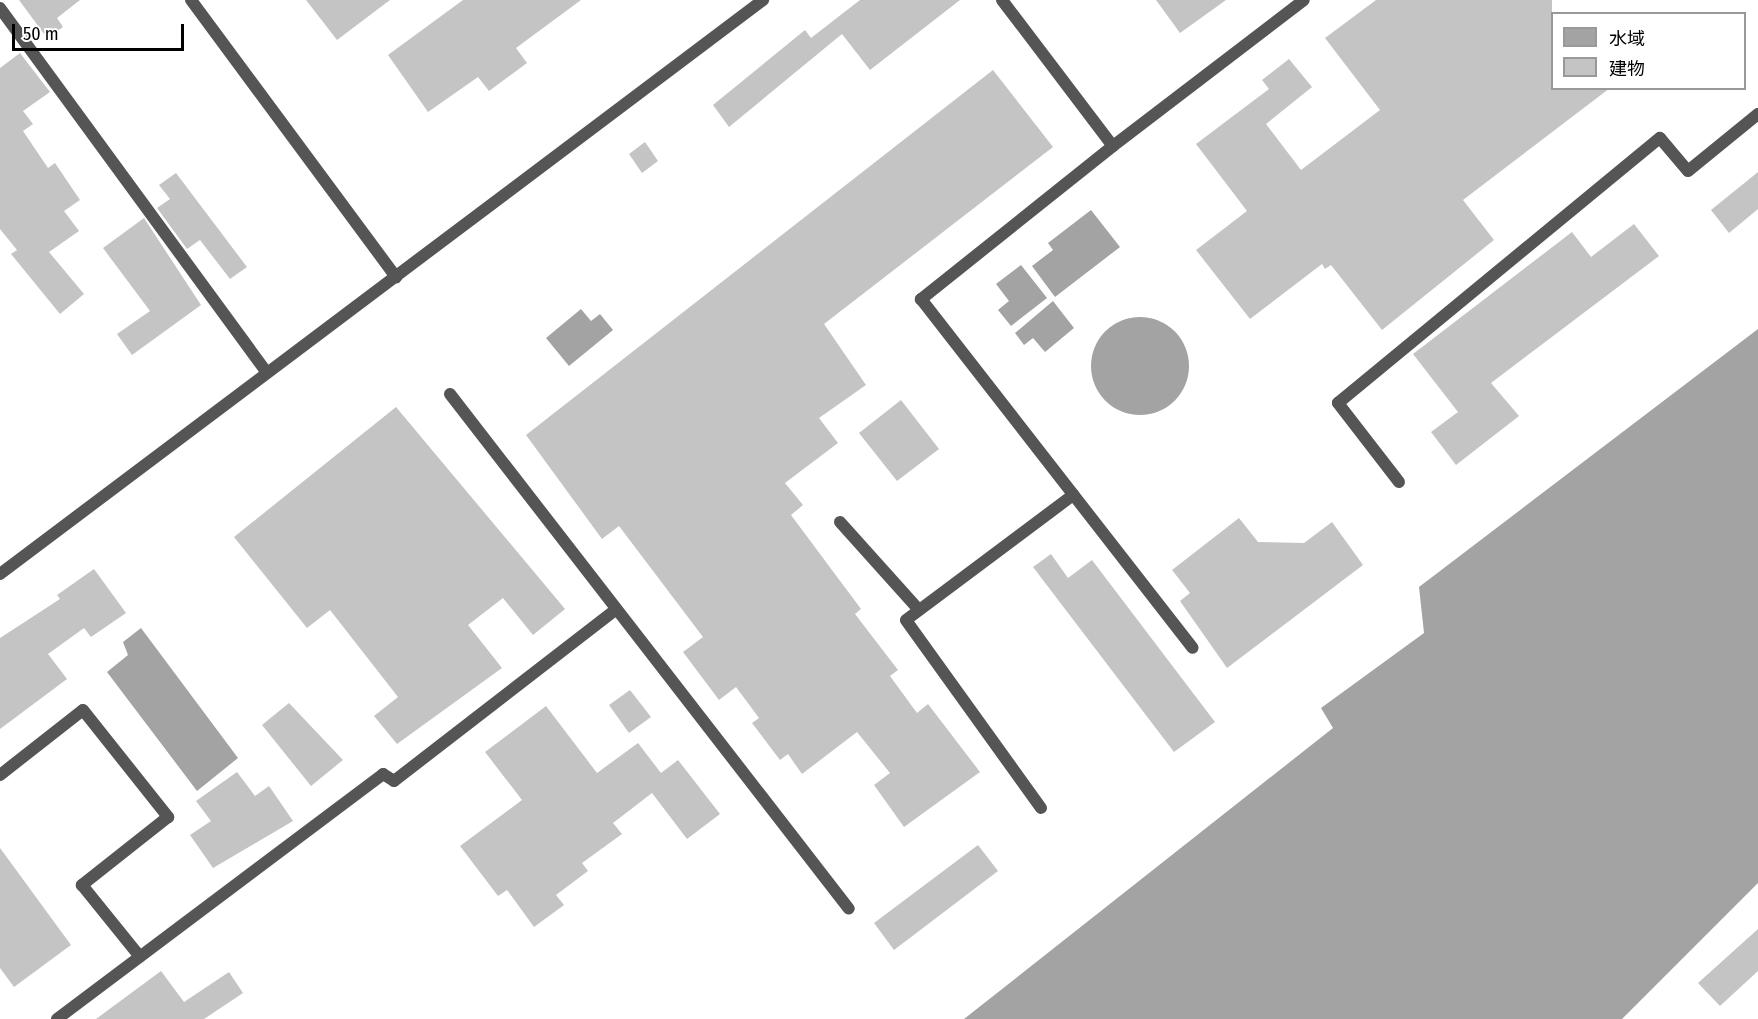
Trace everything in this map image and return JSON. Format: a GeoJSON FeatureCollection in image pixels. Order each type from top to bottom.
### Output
{"type":"FeatureCollection","features":[{"type":"Feature","properties":{"kind":"lane"},"geometry":{"type":"LineString","coordinates":[[191,0],[396,277]]}},
{"type":"Feature","properties":{"kind":"lane"},"geometry":{"type":"LineString","coordinates":[[0,574],[763,0]]}},
{"type":"Feature","properties":{"kind":"lane"},"geometry":{"type":"LineString","coordinates":[[1002,0],[1113,146]]}},
{"type":"Feature","properties":{"kind":"lane"},"geometry":{"type":"LineString","coordinates":[[1192,648],[921,299],[1113,146],[1304,0]]}},
{"type":"Feature","properties":{"kind":"lane"},"geometry":{"type":"LineString","coordinates":[[0,8],[267,373]]}},
{"type":"Feature","properties":{"kind":"lane"},"geometry":{"type":"LineString","coordinates":[[1399,482],[1338,403],[1660,138],[1688,171],[1758,114]]}},
{"type":"Feature","properties":{"kind":"lane"},"geometry":{"type":"LineString","coordinates":[[450,394],[614,611],[849,909]]}},
{"type":"Feature","properties":{"kind":"lane"},"geometry":{"type":"LineString","coordinates":[[1041,808],[906,620],[1073,495]]}},
{"type":"Feature","properties":{"kind":"lane"},"geometry":{"type":"LineString","coordinates":[[840,522],[919,610]]}},
{"type":"Feature","properties":{"kind":"lane"},"geometry":{"type":"LineString","coordinates":[[57,1019],[383,774],[394,781],[614,611]]}},
{"type":"Feature","properties":{"kind":"lane"},"geometry":{"type":"LineString","coordinates":[[0,775],[83,710],[168,817],[82,885],[140,957]]}},
{"type":"Feature","properties":{"kind":"water"},"geometry":{"type":"Polygon","coordinates":[[[1091,210],[1120,247],[1055,297],[1032,266],[1053,250],[1048,243],[1091,210]]]}},
{"type":"Feature","properties":{"kind":"water"},"geometry":{"type":"Polygon","coordinates":[[[1021,265],[1047,298],[1011,326],[998,310],[1009,301],[996,284],[1021,265]]]}},
{"type":"Feature","properties":{"kind":"water"},"geometry":{"type":"Polygon","coordinates":[[[1053,301],[1074,328],[1045,352],[1033,338],[1024,345],[1015,333],[1053,301]]]}},
{"type":"Feature","properties":{"kind":"water"},"geometry":{"type":"Polygon","coordinates":[[[581,309],[591,321],[600,314],[613,330],[569,366],[546,338],[581,309]]]}},
{"type":"Feature","properties":{"kind":"water"},"geometry":{"type":"Polygon","coordinates":[[[1140,317],[1159,321],[1175,331],[1185,347],[1189,366],[1185,385],[1175,401],[1159,411],[1140,415],[1121,411],[1105,401],[1095,385],[1091,366],[1095,347],[1105,331],[1121,321],[1140,317]]]}},
{"type":"Feature","properties":{"kind":"water"},"geometry":{"type":"Polygon","coordinates":[[[1758,329],[1758,883],[1622,1019],[964,1019],[1333,728],[1321,708],[1424,633],[1419,587],[1758,329]]]}},
{"type":"Feature","properties":{"kind":"water"},"geometry":{"type":"Polygon","coordinates":[[[141,628],[238,758],[197,791],[107,672],[128,655],[123,642],[141,628]]]}},
{"type":"Feature","properties":{"kind":"building"},"geometry":{"type":"Polygon","coordinates":[[[19,0],[80,0],[57,18],[63,27],[47,38],[19,0]]]}},
{"type":"Feature","properties":{"kind":"building"},"geometry":{"type":"Polygon","coordinates":[[[306,0],[390,0],[337,40],[306,0]]]}},
{"type":"Feature","properties":{"kind":"building"},"geometry":{"type":"Polygon","coordinates":[[[463,0],[581,0],[516,48],[527,63],[489,91],[478,77],[428,112],[388,55],[463,0]]]}},
{"type":"Feature","properties":{"kind":"building"},"geometry":{"type":"Polygon","coordinates":[[[860,0],[960,0],[870,70],[842,34],[729,127],[713,105],[805,30],[811,38],[860,0]]]}},
{"type":"Feature","properties":{"kind":"building"},"geometry":{"type":"Polygon","coordinates":[[[1156,0],[1226,0],[1180,33],[1156,0]]]}},
{"type":"Feature","properties":{"kind":"building"},"geometry":{"type":"Polygon","coordinates":[[[1376,0],[1552,0],[1551,90],[1607,90],[1463,200],[1494,240],[1382,330],[1331,265],[1325,269],[1322,264],[1250,319],[1196,250],[1247,211],[1196,144],[1269,89],[1262,80],[1289,59],[1312,87],[1266,124],[1301,170],[1380,110],[1325,38],[1376,0]]]}},
{"type":"Feature","properties":{"kind":"building"},"geometry":{"type":"Polygon","coordinates":[[[20,53],[50,92],[23,111],[33,124],[23,131],[48,168],[55,163],[80,200],[64,211],[79,231],[49,252],[84,294],[60,314],[11,254],[17,250],[0,229],[0,68],[20,53]]]}},
{"type":"Feature","properties":{"kind":"building"},"geometry":{"type":"Polygon","coordinates":[[[993,70],[1053,147],[824,324],[866,385],[819,418],[838,443],[785,483],[803,505],[791,515],[861,609],[855,614],[898,670],[890,676],[917,713],[928,704],[980,772],[904,827],[874,785],[890,773],[857,732],[802,774],[788,754],[780,760],[752,723],[759,718],[736,687],[719,700],[683,652],[703,637],[619,526],[602,539],[526,435],[993,70]]]}},
{"type":"Feature","properties":{"kind":"building"},"geometry":{"type":"Polygon","coordinates":[[[645,142],[658,161],[642,173],[629,154],[645,142]]]}},
{"type":"Feature","properties":{"kind":"building"},"geometry":{"type":"Polygon","coordinates":[[[1758,172],[1758,209],[1729,233],[1711,210],[1758,172]]]}},
{"type":"Feature","properties":{"kind":"building"},"geometry":{"type":"Polygon","coordinates":[[[176,173],[247,267],[230,279],[200,240],[187,249],[157,208],[170,199],[159,185],[176,173]]]}},
{"type":"Feature","properties":{"kind":"building"},"geometry":{"type":"Polygon","coordinates":[[[144,218],[201,305],[132,355],[117,334],[150,311],[103,248],[144,218]]]}},
{"type":"Feature","properties":{"kind":"building"},"geometry":{"type":"Polygon","coordinates":[[[1634,224],[1659,256],[1491,383],[1519,416],[1456,465],[1431,432],[1458,412],[1413,354],[1572,232],[1591,257],[1634,224]]]}},
{"type":"Feature","properties":{"kind":"building"},"geometry":{"type":"Polygon","coordinates":[[[901,400],[939,449],[897,481],[859,433],[901,400]]]}},
{"type":"Feature","properties":{"kind":"building"},"geometry":{"type":"Polygon","coordinates":[[[396,407],[565,609],[533,635],[503,598],[468,625],[502,668],[397,744],[374,716],[398,697],[330,610],[307,628],[234,537],[396,407]]]}},
{"type":"Feature","properties":{"kind":"building"},"geometry":{"type":"Polygon","coordinates":[[[1239,518],[1258,542],[1304,543],[1332,522],[1363,565],[1227,668],[1180,601],[1190,593],[1172,570],[1239,518]]]}},
{"type":"Feature","properties":{"kind":"building"},"geometry":{"type":"Polygon","coordinates":[[[1051,554],[1068,578],[1092,560],[1215,722],[1174,752],[1033,567],[1051,554]]]}},
{"type":"Feature","properties":{"kind":"building"},"geometry":{"type":"Polygon","coordinates":[[[94,569],[126,613],[91,637],[84,628],[48,654],[67,679],[0,729],[0,638],[60,599],[57,595],[94,569]]]}},
{"type":"Feature","properties":{"kind":"building"},"geometry":{"type":"Polygon","coordinates":[[[630,690],[651,717],[629,733],[609,705],[630,690]]]}},
{"type":"Feature","properties":{"kind":"building"},"geometry":{"type":"Polygon","coordinates":[[[289,703],[343,760],[311,786],[262,725],[289,703]]]}},
{"type":"Feature","properties":{"kind":"building"},"geometry":{"type":"Polygon","coordinates":[[[546,706],[597,773],[638,743],[661,773],[678,760],[720,814],[687,839],[652,793],[613,823],[622,834],[582,863],[588,871],[556,895],[564,905],[534,927],[507,890],[498,896],[460,846],[522,800],[485,752],[546,706]]]}},
{"type":"Feature","properties":{"kind":"building"},"geometry":{"type":"Polygon","coordinates":[[[237,772],[255,796],[269,786],[293,821],[213,868],[190,835],[211,821],[196,801],[237,772]]]}},
{"type":"Feature","properties":{"kind":"building"},"geometry":{"type":"Polygon","coordinates":[[[978,845],[998,871],[894,950],[874,923],[978,845]]]}},
{"type":"Feature","properties":{"kind":"building"},"geometry":{"type":"Polygon","coordinates":[[[0,848],[71,945],[14,987],[0,968],[0,848]]]}},
{"type":"Feature","properties":{"kind":"building"},"geometry":{"type":"Polygon","coordinates":[[[1758,929],[1758,971],[1720,1006],[1698,983],[1758,929]]]}},
{"type":"Feature","properties":{"kind":"building"},"geometry":{"type":"Polygon","coordinates":[[[161,971],[184,1002],[229,972],[243,993],[204,1019],[96,1019],[161,971]]]}}]}
